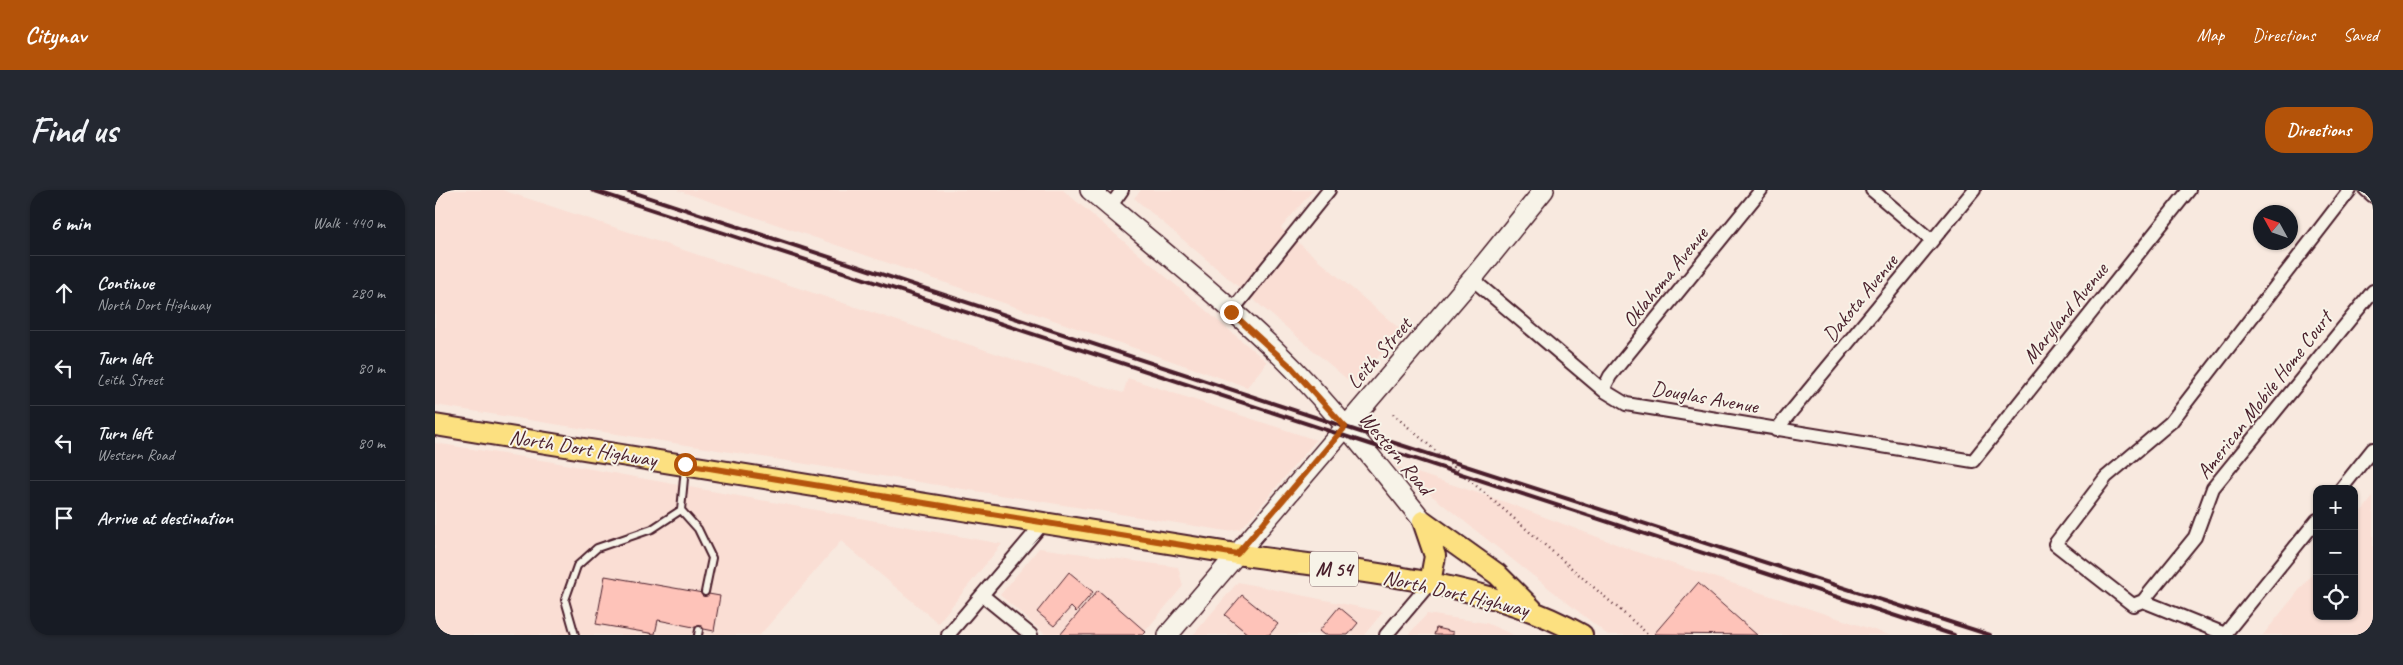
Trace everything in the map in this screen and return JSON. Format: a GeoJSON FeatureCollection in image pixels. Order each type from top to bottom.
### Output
{"type":"FeatureCollection","features":[{"type":"Feature","properties":{"kind":"main road","name":"North Dort Highway"},"geometry":{"type":"LineString","coordinates":[[435,424],[1237,554],[1430,583],[1533,609],[1582,635]]}},
{"type":"Feature","properties":{"kind":"main road"},"geometry":{"type":"LineString","coordinates":[[1423,521],[1435,556],[1430,583]]}},
{"type":"Feature","properties":{"kind":"main road"},"geometry":{"type":"LineString","coordinates":[[1423,521],[1497,574],[1533,609]]}},
{"type":"Feature","properties":{"kind":"street","name":"Western Road"},"geometry":{"type":"LineString","coordinates":[[1090,190],[1231,312],[1291,367],[1345,427],[1423,521]]}},
{"type":"Feature","properties":{"kind":"street"},"geometry":{"type":"LineString","coordinates":[[1110,207],[1122,190]]}},
{"type":"Feature","properties":{"kind":"street"},"geometry":{"type":"LineString","coordinates":[[1231,312],[1329,190]]}},
{"type":"Feature","properties":{"kind":"street","name":"Leith Street"},"geometry":{"type":"LineString","coordinates":[[1168,635],[1472,279],[1544,190]]}},
{"type":"Feature","properties":{"kind":"street","name":"Oklahoma Avenue"},"geometry":{"type":"LineString","coordinates":[[1603,390],[1610,376],[1761,190]]}},
{"type":"Feature","properties":{"kind":"street"},"geometry":{"type":"LineString","coordinates":[[1872,190],[1932,241]]}},
{"type":"Feature","properties":{"kind":"street","name":"Dakota Avenue"},"geometry":{"type":"LineString","coordinates":[[1776,430],[1974,190]]}},
{"type":"Feature","properties":{"kind":"street","name":"Maryland Avenue"},"geometry":{"type":"LineString","coordinates":[[1973,461],[2189,190]]}},
{"type":"Feature","properties":{"kind":"street"},"geometry":{"type":"LineString","coordinates":[[2313,525],[2225,634],[2143,601],[2133,605],[2055,544],[2106,477],[2171,422],[2349,190]]}},
{"type":"Feature","properties":{"kind":"street"},"geometry":{"type":"LineString","coordinates":[[2366,190],[2373,196]]}},
{"type":"Feature","properties":{"kind":"street","name":"Douglas Avenue"},"geometry":{"type":"LineString","coordinates":[[1472,279],[1603,390],[1626,404],[1973,461]]}},
{"type":"Feature","properties":{"kind":"street","name":"American Mobile Home Court"},"geometry":{"type":"LineString","coordinates":[[2143,601],[2195,537],[2213,488],[2373,291]]}},
{"type":"Feature","properties":{"kind":"street"},"geometry":{"type":"LineString","coordinates":[[2344,485],[2373,449]]}},
{"type":"Feature","properties":{"kind":"street"},"geometry":{"type":"LineString","coordinates":[[948,635],[1044,522]]}},
{"type":"Feature","properties":{"kind":"street"},"geometry":{"type":"LineString","coordinates":[[1386,635],[1430,583]]}},
{"type":"Feature","properties":{"kind":"street"},"geometry":{"type":"LineString","coordinates":[[982,595],[1031,635]]}},
{"type":"Feature","properties":{"kind":"lane"},"geometry":{"type":"LineString","coordinates":[[685,464],[681,510],[698,529],[712,558],[705,592]]}},
{"type":"Feature","properties":{"kind":"lane"},"geometry":{"type":"LineString","coordinates":[[575,635],[565,600],[577,566],[597,548],[652,529],[681,510]]}},
{"type":"Feature","properties":{"kind":"path"},"geometry":{"type":"LineString","coordinates":[[1393,414],[1649,635]]}},
{"type":"Feature","properties":{"kind":"shaded area"},"geometry":{"type":"Polygon","coordinates":[[[435,190],[502,190],[1025,363],[1123,393],[1128,378],[1316,440],[1247,522],[1239,529],[1227,531],[435,405],[435,190]]]}},
{"type":"Feature","properties":{"kind":"shaded area"},"geometry":{"type":"Polygon","coordinates":[[[677,190],[1063,190],[1267,362],[1247,387],[677,190]]]}},
{"type":"Feature","properties":{"kind":"shaded area"},"geometry":{"type":"Polygon","coordinates":[[[1141,190],[1313,190],[1281,228],[1401,330],[1354,385],[1134,198],[1141,190]]]}},
{"type":"Feature","properties":{"kind":"shaded area"},"geometry":{"type":"Polygon","coordinates":[[[435,443],[553,462],[1002,544],[938,623],[841,541],[760,635],[435,635],[435,443]]]}},
{"type":"Feature","properties":{"kind":"shaded area"},"geometry":{"type":"Polygon","coordinates":[[[1393,465],[1505,502],[1637,552],[1889,635],[1608,635],[1393,465]]]}},
{"type":"Feature","properties":{"kind":"shaded area"},"geometry":{"type":"Polygon","coordinates":[[[2373,497],[2373,635],[2263,635],[2313,573],[2313,620],[2358,620],[2358,516],[2373,497]]]}},
{"type":"Feature","properties":{"kind":"shaded area"},"geometry":{"type":"Polygon","coordinates":[[[1039,548],[1178,567],[1183,586],[1142,635],[1046,635],[1000,595],[1039,548]]]}},
{"type":"Feature","properties":{"kind":"shaded area"},"geometry":{"type":"Polygon","coordinates":[[[1238,582],[1383,612],[1364,635],[1193,635],[1238,582]]]}},
{"type":"Feature","properties":{"kind":"shaded area"},"geometry":{"type":"Polygon","coordinates":[[[1427,614],[1486,623],[1514,635],[1408,635],[1427,614]]]}},
{"type":"Feature","properties":{"kind":"building"},"geometry":{"type":"Polygon","coordinates":[[[1069,572],[1093,592],[1076,612],[1071,607],[1054,626],[1037,612],[1069,572]]]}},
{"type":"Feature","properties":{"kind":"building"},"geometry":{"type":"Polygon","coordinates":[[[605,576],[720,596],[714,631],[658,620],[655,634],[596,624],[605,576]]]}},
{"type":"Feature","properties":{"kind":"building"},"geometry":{"type":"Polygon","coordinates":[[[1698,583],[1757,635],[1654,634],[1698,583]]]}},
{"type":"Feature","properties":{"kind":"building"},"geometry":{"type":"Polygon","coordinates":[[[1098,590],[1146,632],[1143,635],[1060,635],[1098,590]]]}},
{"type":"Feature","properties":{"kind":"building"},"geometry":{"type":"Polygon","coordinates":[[[1242,595],[1278,624],[1269,635],[1249,635],[1225,615],[1242,595]]]}},
{"type":"Feature","properties":{"kind":"building"},"geometry":{"type":"Polygon","coordinates":[[[1339,607],[1358,623],[1348,635],[1324,635],[1319,631],[1339,607]]]}},
{"type":"Feature","properties":{"kind":"building"},"geometry":{"type":"Polygon","coordinates":[[[1436,628],[1453,632],[1453,635],[1434,635],[1436,628]]]}},
{"type":"Feature","properties":{"kind":"railway"},"geometry":{"type":"LineString","coordinates":[[592,190],[1954,635]]}},
{"type":"Feature","properties":{"kind":"railway"},"geometry":{"type":"LineString","coordinates":[[626,190],[1345,427],[1990,635]]}},
{"type":"Feature","properties":{"kind":"route"},"geometry":{"type":"LineString","coordinates":[[685,464],[1237,554],[1345,427],[1306,382],[1231,312]]}}]}
